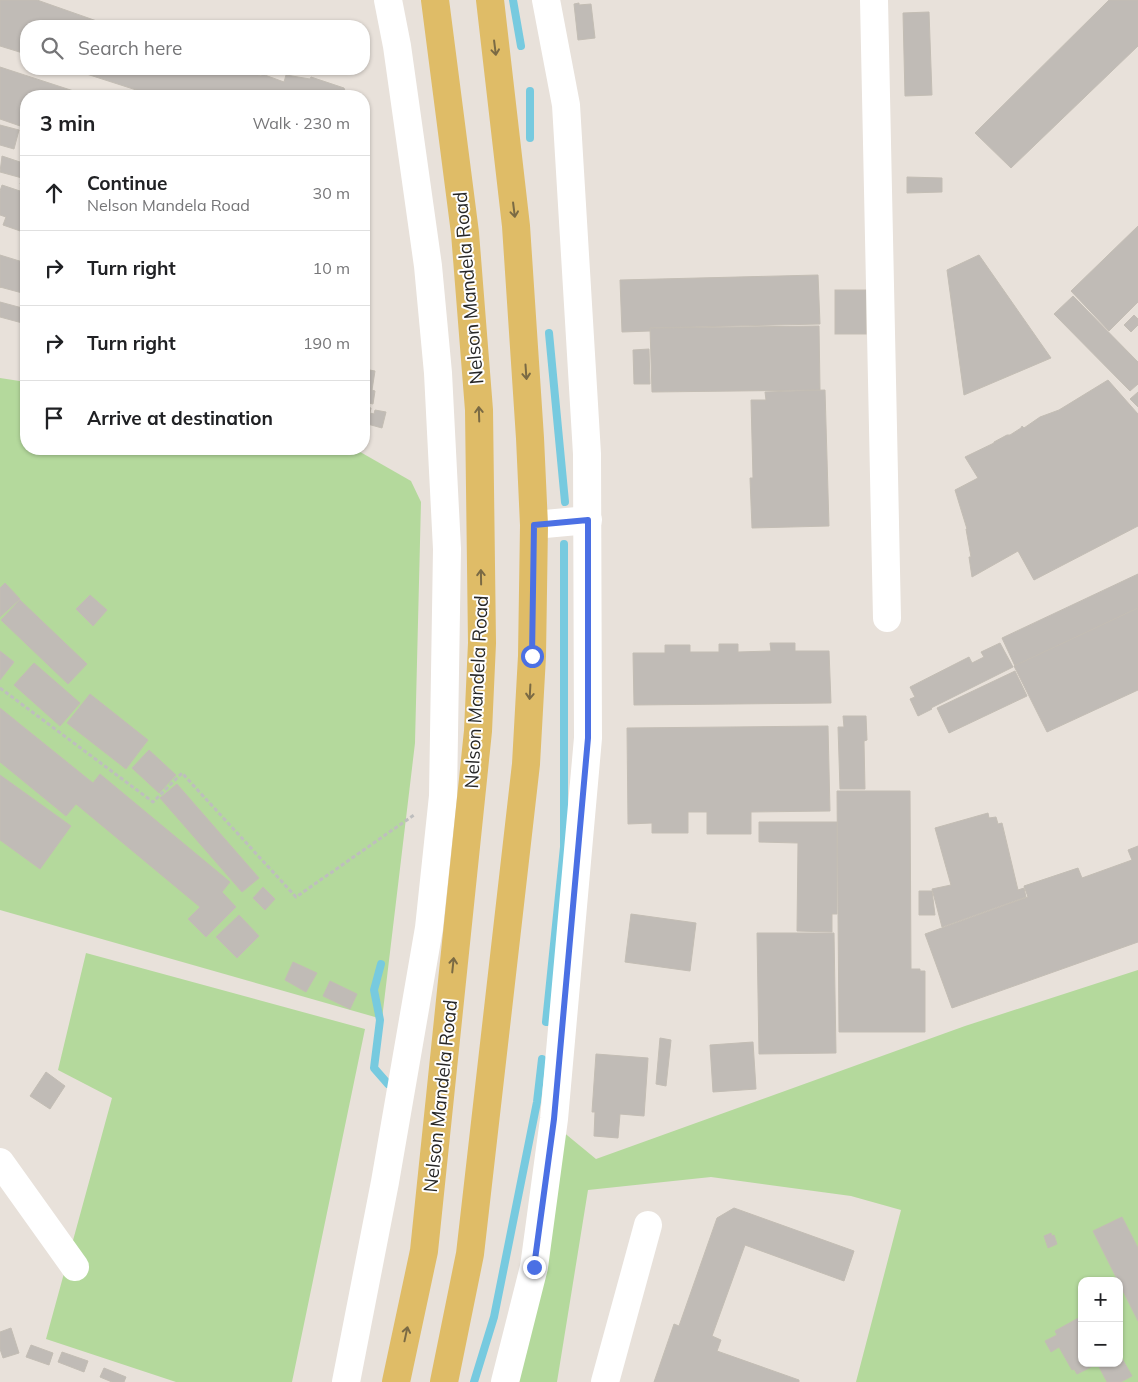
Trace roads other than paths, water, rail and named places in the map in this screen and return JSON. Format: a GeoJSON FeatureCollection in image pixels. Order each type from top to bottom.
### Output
{"type":"FeatureCollection","features":[{"type":"Feature","properties":{"kind":"main road","name":"Nelson Mandela Road"},"geometry":{"type":"LineString","coordinates":[[396,1382],[424,1251],[478,731],[482,643],[479,410],[465,232],[435,0]]}},
{"type":"Feature","properties":{"kind":"main road"},"geometry":{"type":"LineString","coordinates":[[444,1382],[470,1254],[526,764],[532,656],[534,525],[530,438],[516,226],[490,0]]}},
{"type":"Feature","properties":{"kind":"lane"},"geometry":{"type":"LineString","coordinates":[[346,1382],[385,1182],[429,928],[442,796],[447,549],[438,373],[428,266],[397,46],[388,0]]}},
{"type":"Feature","properties":{"kind":"lane"},"geometry":{"type":"LineString","coordinates":[[505,1382],[534,1267],[554,1119],[588,738],[587,454],[566,106],[546,0]]}},
{"type":"Feature","properties":{"kind":"lane"},"geometry":{"type":"LineString","coordinates":[[874,0],[887,618]]}},
{"type":"Feature","properties":{"kind":"lane"},"geometry":{"type":"LineString","coordinates":[[534,525],[588,520]]}},
{"type":"Feature","properties":{"kind":"lane"},"geometry":{"type":"LineString","coordinates":[[0,1162],[74,1267]]}},
{"type":"Feature","properties":{"kind":"lane"},"geometry":{"type":"LineString","coordinates":[[605,1382],[648,1225]]}},
{"type":"Feature","properties":{"kind":"waterway"},"geometry":{"type":"LineString","coordinates":[[513,0],[521,46]]}},
{"type":"Feature","properties":{"kind":"waterway"},"geometry":{"type":"LineString","coordinates":[[530,91],[530,138]]}},
{"type":"Feature","properties":{"kind":"waterway"},"geometry":{"type":"LineString","coordinates":[[549,333],[565,502]]}},
{"type":"Feature","properties":{"kind":"waterway"},"geometry":{"type":"LineString","coordinates":[[546,1022],[564,847],[564,544]]}},
{"type":"Feature","properties":{"kind":"waterway"},"geometry":{"type":"LineString","coordinates":[[381,964],[374,990],[380,1020],[374,1068],[388,1084]]}},
{"type":"Feature","properties":{"kind":"waterway"},"geometry":{"type":"LineString","coordinates":[[474,1382],[494,1317],[537,1102],[542,1059]]}}]}
